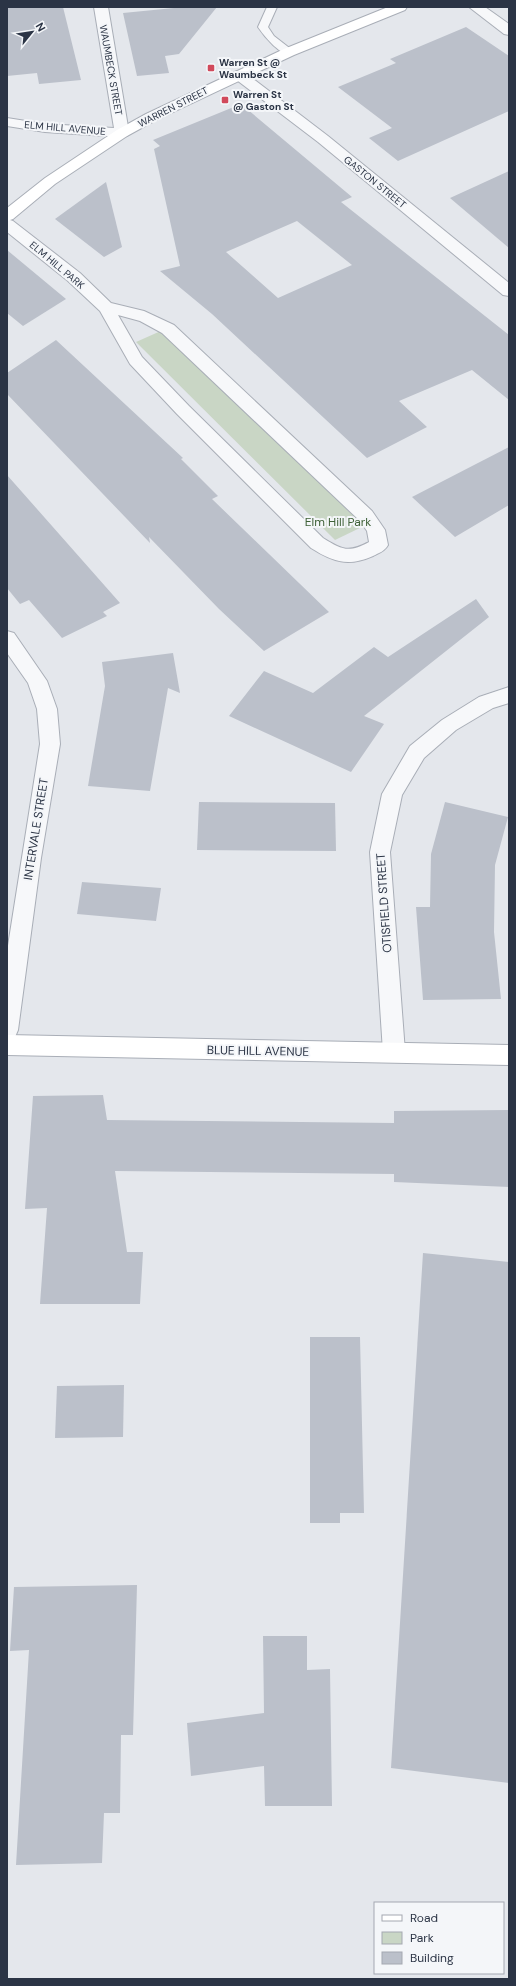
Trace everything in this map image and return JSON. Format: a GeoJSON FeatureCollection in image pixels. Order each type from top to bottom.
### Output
{"type":"FeatureCollection","features":[{"type":"Feature","properties":{"kind":"main road","name":"WARREN STREET"},"geometry":{"type":"LineString","coordinates":[[7,216],[50,181],[122,133],[185,99],[289,52],[400,7]]}},
{"type":"Feature","properties":{"kind":"main road","name":"BLUE HILL AVENUE"},"geometry":{"type":"LineString","coordinates":[[7,1045],[509,1055]]}},
{"type":"Feature","properties":{"kind":"street","name":"WAUMBECK STREET"},"geometry":{"type":"LineString","coordinates":[[101,7],[122,133]]}},
{"type":"Feature","properties":{"kind":"street"},"geometry":{"type":"LineString","coordinates":[[476,7],[509,31]]}},
{"type":"Feature","properties":{"kind":"street","name":"GASTON STREET"},"geometry":{"type":"LineString","coordinates":[[239,75],[323,139],[509,291]]}},
{"type":"Feature","properties":{"kind":"street","name":"ELM HILL AVENUE"},"geometry":{"type":"LineString","coordinates":[[7,122],[45,128],[122,133]]}},
{"type":"Feature","properties":{"kind":"street","name":"ELM HILL PARK"},"geometry":{"type":"LineString","coordinates":[[7,224],[74,277],[106,308],[136,360],[183,410],[317,543],[333,554],[354,557],[379,545],[376,530],[366,516],[168,329],[145,316],[126,310],[106,308]]}},
{"type":"Feature","properties":{"kind":"street","name":"INTERVALE STREET"},"geometry":{"type":"LineString","coordinates":[[7,638],[37,681],[47,709],[50,744],[30,858],[7,1030]]}},
{"type":"Feature","properties":{"kind":"street","name":"OTISFIELD STREET"},"geometry":{"type":"LineString","coordinates":[[394,1052],[380,852],[392,794],[417,752],[449,725],[486,702],[509,695]]}},
{"type":"Feature","properties":{"kind":"lane"},"geometry":{"type":"LineString","coordinates":[[272,7],[263,27],[271,38],[289,52]]}},
{"type":"Feature","properties":{"kind":"green space","name":"Elm Hill Park"},"geometry":{"type":"Polygon","coordinates":[[[163,330],[364,526],[335,540],[136,342],[163,330]]]}},
{"type":"Feature","properties":{"kind":"building"},"geometry":{"type":"Polygon","coordinates":[[[7,7],[63,7],[81,80],[39,84],[37,73],[7,76],[7,7]]]}},
{"type":"Feature","properties":{"kind":"building"},"geometry":{"type":"Polygon","coordinates":[[[184,7],[217,7],[179,54],[165,56],[169,73],[137,76],[123,13],[184,7]]]}},
{"type":"Feature","properties":{"kind":"building"},"geometry":{"type":"Polygon","coordinates":[[[466,27],[509,56],[509,111],[398,161],[369,138],[392,128],[338,87],[396,63],[390,59],[466,27]]]}},
{"type":"Feature","properties":{"kind":"building"},"geometry":{"type":"Polygon","coordinates":[[[241,104],[352,197],[341,202],[509,335],[509,400],[472,370],[399,401],[427,427],[367,458],[212,314],[160,271],[180,266],[154,149],[160,146],[153,140],[241,104]],[[297,221],[226,252],[278,298],[352,265],[297,221]]]}},
{"type":"Feature","properties":{"kind":"building"},"geometry":{"type":"Polygon","coordinates":[[[509,171],[509,248],[450,198],[509,171]]]}},
{"type":"Feature","properties":{"kind":"building"},"geometry":{"type":"Polygon","coordinates":[[[106,182],[122,247],[104,257],[55,219],[106,182]]]}},
{"type":"Feature","properties":{"kind":"building"},"geometry":{"type":"Polygon","coordinates":[[[7,250],[66,299],[23,326],[7,313],[7,250]]]}},
{"type":"Feature","properties":{"kind":"building"},"geometry":{"type":"Polygon","coordinates":[[[56,340],[183,458],[181,459],[218,496],[212,499],[329,612],[264,651],[219,609],[149,537],[150,543],[7,394],[7,373],[56,340]]]}},
{"type":"Feature","properties":{"kind":"building"},"geometry":{"type":"Polygon","coordinates":[[[509,447],[509,505],[455,537],[412,497],[509,447]]]}},
{"type":"Feature","properties":{"kind":"building"},"geometry":{"type":"Polygon","coordinates":[[[7,475],[120,603],[103,612],[107,616],[62,638],[29,600],[20,604],[7,588],[7,475]]]}},
{"type":"Feature","properties":{"kind":"building"},"geometry":{"type":"Polygon","coordinates":[[[476,599],[489,617],[364,716],[384,724],[351,772],[229,716],[264,671],[313,693],[374,647],[388,657],[476,599]]]}},
{"type":"Feature","properties":{"kind":"building"},"geometry":{"type":"Polygon","coordinates":[[[173,653],[180,693],[168,688],[150,791],[88,786],[105,686],[102,662],[173,653]]]}},
{"type":"Feature","properties":{"kind":"building"},"geometry":{"type":"Polygon","coordinates":[[[199,802],[335,803],[336,851],[197,850],[199,802]]]}},
{"type":"Feature","properties":{"kind":"building"},"geometry":{"type":"Polygon","coordinates":[[[445,802],[508,817],[495,865],[494,932],[501,999],[423,1000],[416,907],[430,907],[431,854],[445,802]]]}},
{"type":"Feature","properties":{"kind":"building"},"geometry":{"type":"Polygon","coordinates":[[[82,882],[161,888],[156,921],[77,914],[82,882]]]}},
{"type":"Feature","properties":{"kind":"building"},"geometry":{"type":"Polygon","coordinates":[[[103,1095],[107,1120],[394,1123],[394,1111],[509,1110],[509,1187],[394,1182],[394,1174],[115,1171],[127,1252],[143,1252],[140,1304],[40,1304],[47,1208],[25,1209],[33,1096],[103,1095]]]}},
{"type":"Feature","properties":{"kind":"building"},"geometry":{"type":"Polygon","coordinates":[[[423,1253],[509,1262],[509,1783],[391,1768],[423,1253]]]}},
{"type":"Feature","properties":{"kind":"building"},"geometry":{"type":"Polygon","coordinates":[[[310,1337],[360,1337],[364,1513],[340,1513],[340,1523],[310,1523],[310,1337]]]}},
{"type":"Feature","properties":{"kind":"building"},"geometry":{"type":"Polygon","coordinates":[[[124,1385],[123,1437],[55,1438],[57,1386],[124,1385]]]}},
{"type":"Feature","properties":{"kind":"building"},"geometry":{"type":"Polygon","coordinates":[[[137,1585],[133,1735],[121,1735],[120,1813],[104,1813],[102,1863],[16,1865],[29,1650],[10,1651],[14,1587],[137,1585]]]}},
{"type":"Feature","properties":{"kind":"building"},"geometry":{"type":"Polygon","coordinates":[[[263,1636],[307,1636],[307,1670],[330,1669],[332,1806],[265,1806],[264,1766],[191,1776],[187,1723],[264,1713],[263,1636]]]}},
{"type":"Feature","properties":{"kind":"place","name":"Warren St @ Waumbeck St"},"geometry":{"type":"Point","coordinates":[211,68]}},
{"type":"Feature","properties":{"kind":"place","name":"Warren St @ Gaston St"},"geometry":{"type":"Point","coordinates":[225,100]}}]}
